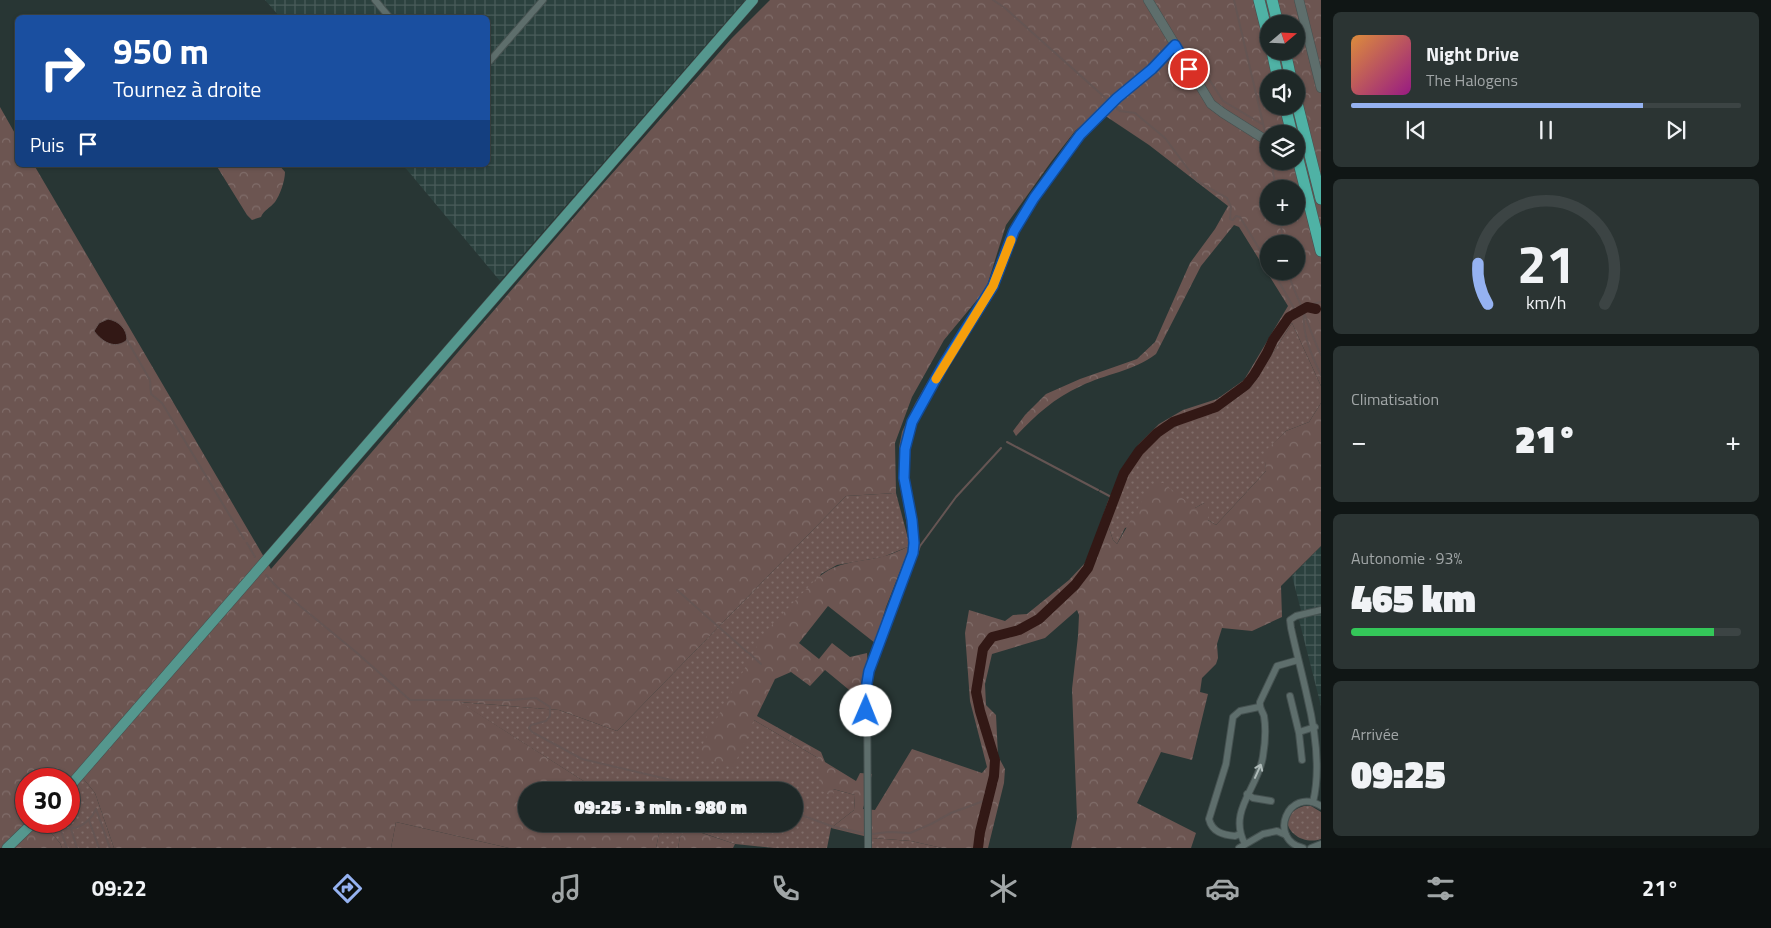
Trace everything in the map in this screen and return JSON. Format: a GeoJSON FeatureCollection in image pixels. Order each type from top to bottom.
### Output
{"type":"FeatureCollection","features":[{"type":"Feature","properties":{"kind":"highway"},"geometry":{"type":"LineString","coordinates":[[1259,0],[1263,15]]}},
{"type":"Feature","properties":{"kind":"highway"},"geometry":{"type":"LineString","coordinates":[[1272,0],[1276,15]]}},
{"type":"Feature","properties":{"kind":"highway"},"geometry":{"type":"LineString","coordinates":[[1300,115],[1321,199]]}},
{"type":"Feature","properties":{"kind":"highway"},"geometry":{"type":"LineString","coordinates":[[1301,170],[1321,251]]}},
{"type":"Feature","properties":{"kind":"main road"},"geometry":{"type":"LineString","coordinates":[[80,774],[753,0]]}},
{"type":"Feature","properties":{"kind":"main road"},"geometry":{"type":"LineString","coordinates":[[1148,0],[1211,104],[1260,136]]}},
{"type":"Feature","properties":{"kind":"main road"},"geometry":{"type":"LineString","coordinates":[[1299,0],[1321,88]]}},
{"type":"Feature","properties":{"kind":"main road"},"geometry":{"type":"LineString","coordinates":[[8,848],[23,833]]}},
{"type":"Feature","properties":{"kind":"street"},"geometry":{"type":"LineString","coordinates":[[375,0],[388,15]]}},
{"type":"Feature","properties":{"kind":"street"},"geometry":{"type":"LineString","coordinates":[[490,61],[543,0]]}},
{"type":"Feature","properties":{"kind":"street"},"geometry":{"type":"LineString","coordinates":[[868,848],[867,683],[869,671],[913,553],[912,520],[904,478],[905,449],[912,422],[944,364],[993,286],[1014,231],[1034,198],[1080,135],[1117,98],[1152,69],[1175,45]]}},
{"type":"Feature","properties":{"kind":"street"},"geometry":{"type":"LineString","coordinates":[[1313,802],[1318,790],[1320,770],[1315,728],[1290,620],[1296,616],[1321,610]]}},
{"type":"Feature","properties":{"kind":"street"},"geometry":{"type":"LineString","coordinates":[[1259,707],[1277,666],[1298,660]]}},
{"type":"Feature","properties":{"kind":"street"},"geometry":{"type":"LineString","coordinates":[[1290,696],[1299,732],[1302,760]]}},
{"type":"Feature","properties":{"kind":"street"},"geometry":{"type":"LineString","coordinates":[[1233,704],[1236,712]]}},
{"type":"Feature","properties":{"kind":"street"},"geometry":{"type":"LineString","coordinates":[[1240,834],[1235,836],[1218,832],[1210,824],[1209,819],[1226,764],[1233,717],[1236,712],[1259,707]]}},
{"type":"Feature","properties":{"kind":"street"},"geometry":{"type":"LineString","coordinates":[[1245,844],[1240,834],[1241,812],[1247,794],[1261,766],[1264,754],[1264,716],[1259,707]]}},
{"type":"Feature","properties":{"kind":"street"},"geometry":{"type":"LineString","coordinates":[[1299,732],[1315,728]]}},
{"type":"Feature","properties":{"kind":"street"},"geometry":{"type":"LineString","coordinates":[[1247,794],[1253,798],[1271,800]]}},
{"type":"Feature","properties":{"kind":"street"},"geometry":{"type":"LineString","coordinates":[[1302,848],[1289,840],[1286,835],[1284,820],[1292,807],[1298,803],[1313,802],[1321,806]]}},
{"type":"Feature","properties":{"kind":"street"},"geometry":{"type":"LineString","coordinates":[[1239,848],[1263,834],[1277,831],[1286,835]]}},
{"type":"Feature","properties":{"kind":"street"},"geometry":{"type":"LineString","coordinates":[[1311,848],[1321,844]]}},
{"type":"Feature","properties":{"kind":"shaded area"},"geometry":{"type":"Polygon","coordinates":[[[265,0],[745,0],[500,281],[405,167],[490,167],[490,15],[278,15],[265,0]]]}},
{"type":"Feature","properties":{"kind":"shaded area"},"geometry":{"type":"Polygon","coordinates":[[[108,319],[122,326],[126,332],[127,340],[122,343],[113,344],[97,335],[94,331],[99,323],[108,319]]]}},
{"type":"Feature","properties":{"kind":"shaded area"},"geometry":{"type":"Polygon","coordinates":[[[1321,546],[1321,706],[1299,620],[1303,618],[1292,576],[1321,546]]]}},
{"type":"Feature","properties":{"kind":"green space"},"geometry":{"type":"Polygon","coordinates":[[[770,0],[1321,0],[1321,386],[1292,323],[1251,387],[1220,410],[1182,423],[1164,433],[1141,453],[1125,476],[1108,525],[1113,540],[1117,544],[1143,499],[1157,483],[1163,483],[1195,508],[1204,503],[1208,506],[1208,520],[1216,525],[1266,471],[1264,452],[1286,431],[1309,422],[1321,403],[1321,546],[1281,586],[1282,617],[1252,631],[1222,628],[1217,644],[1218,658],[1216,664],[1202,678],[1200,692],[1208,694],[1192,760],[1161,752],[1137,803],[1196,833],[1191,848],[1071,848],[1077,818],[1072,689],[1078,636],[1079,615],[1077,610],[1045,638],[992,654],[985,684],[986,705],[996,715],[998,756],[1005,769],[1004,783],[988,848],[942,848],[911,841],[872,838],[831,828],[854,810],[855,795],[833,789],[833,797],[820,790],[818,758],[754,720],[733,768],[696,756],[765,632],[813,582],[837,566],[885,556],[910,546],[886,607],[875,643],[828,606],[799,643],[819,659],[832,643],[850,657],[867,653],[871,708],[825,670],[810,686],[791,672],[775,679],[757,716],[821,752],[825,762],[856,781],[860,773],[872,774],[863,809],[875,810],[912,749],[982,773],[987,767],[970,701],[965,633],[969,610],[1005,621],[1013,615],[1027,614],[1069,580],[1085,563],[1108,501],[1125,465],[1139,444],[1159,424],[1183,410],[1217,399],[1244,380],[1288,306],[1272,280],[1305,280],[1305,235],[1260,235],[1260,261],[1239,227],[1234,225],[1201,266],[1156,354],[1129,368],[1071,391],[1046,408],[1016,436],[1013,431],[1025,415],[1046,394],[1080,379],[1137,359],[1155,342],[1190,263],[1215,229],[1228,206],[1149,145],[1098,111],[1075,131],[1006,225],[986,289],[944,340],[912,397],[895,443],[896,493],[846,496],[617,731],[559,710],[460,702],[585,782],[518,782],[518,832],[659,832],[656,848],[509,848],[396,822],[391,848],[114,848],[95,793],[80,774],[80,768],[15,768],[15,833],[51,833],[62,848],[0,848],[0,107],[15,133],[15,167],[35,167],[271,569],[602,185],[732,38],[770,0]]]}},
{"type":"Feature","properties":{"kind":"green space"},"geometry":{"type":"Polygon","coordinates":[[[217,167],[281,167],[285,172],[279,196],[275,202],[261,217],[252,220],[217,167]]]}},
{"type":"Feature","properties":{"kind":"green space"},"geometry":{"type":"Polygon","coordinates":[[[1292,323],[1321,386],[1321,403],[1309,422],[1286,431],[1265,452],[1266,471],[1216,525],[1208,520],[1204,503],[1195,508],[1125,528],[1117,544],[1113,540],[1108,525],[1125,476],[1141,453],[1164,433],[1182,423],[1220,410],[1251,387],[1292,323]]]}},
{"type":"Feature","properties":{"kind":"green space"},"geometry":{"type":"Polygon","coordinates":[[[896,493],[910,546],[883,557],[837,565],[821,574],[754,720],[818,758],[833,797],[833,789],[855,795],[854,810],[831,828],[827,848],[774,848],[735,844],[700,832],[803,832],[803,782],[585,782],[459,702],[559,710],[617,731],[846,496],[896,493]]]}},
{"type":"Feature","properties":{"kind":"green space"},"geometry":{"type":"Polygon","coordinates":[[[80,774],[95,793],[114,848],[62,848],[51,833],[80,833],[80,774]]]}},
{"type":"Feature","properties":{"kind":"green space"},"geometry":{"type":"Polygon","coordinates":[[[1304,806],[1311,806],[1321,812],[1321,839],[1312,841],[1303,839],[1290,830],[1288,824],[1289,817],[1294,811],[1304,806]]]}},
{"type":"Feature","properties":{"kind":"green space"},"geometry":{"type":"Polygon","coordinates":[[[396,822],[509,848],[391,848],[396,822]]]}},
{"type":"Feature","properties":{"kind":"green space"},"geometry":{"type":"Polygon","coordinates":[[[659,832],[684,832],[680,837],[678,848],[656,848],[659,832]]]}},
{"type":"Feature","properties":{"kind":"green space"},"geometry":{"type":"Polygon","coordinates":[[[684,832],[699,832],[735,844],[733,848],[678,848],[680,837],[684,832]]]}},
{"type":"Feature","properties":{"kind":"green space"},"geometry":{"type":"Polygon","coordinates":[[[864,835],[872,838],[911,841],[942,848],[864,848],[864,835]]]}},
{"type":"Feature","properties":{"kind":"waterway"},"geometry":{"type":"LineString","coordinates":[[993,0],[1005,8],[1110,102]]}},
{"type":"Feature","properties":{"kind":"waterway"},"geometry":{"type":"LineString","coordinates":[[1234,0],[1263,125]]}},
{"type":"Feature","properties":{"kind":"waterway"},"geometry":{"type":"LineString","coordinates":[[1189,50],[1223,101],[1262,124]]}},
{"type":"Feature","properties":{"kind":"waterway"},"geometry":{"type":"LineString","coordinates":[[1107,103],[1134,79]]}},
{"type":"Feature","properties":{"kind":"waterway"},"geometry":{"type":"LineString","coordinates":[[1035,190],[1076,132],[1103,107]]}},
{"type":"Feature","properties":{"kind":"waterway"},"geometry":{"type":"LineString","coordinates":[[1115,107],[1120,111],[1135,113],[1165,138],[1197,181],[1227,198],[1231,207],[1230,219],[1233,220],[1236,216],[1240,217],[1260,250]]}},
{"type":"Feature","properties":{"kind":"waterway"},"geometry":{"type":"LineString","coordinates":[[1273,170],[1274,180]]}},
{"type":"Feature","properties":{"kind":"waterway"},"geometry":{"type":"LineString","coordinates":[[1016,219],[1029,200]]}},
{"type":"Feature","properties":{"kind":"waterway"},"geometry":{"type":"LineString","coordinates":[[1006,239],[1013,224]]}},
{"type":"Feature","properties":{"kind":"waterway"},"geometry":{"type":"LineString","coordinates":[[1281,225],[1282,235]]}},
{"type":"Feature","properties":{"kind":"waterway"},"geometry":{"type":"LineString","coordinates":[[1278,280],[1296,312]]}},
{"type":"Feature","properties":{"kind":"waterway"},"geometry":{"type":"LineString","coordinates":[[1291,280],[1321,355]]}},
{"type":"Feature","properties":{"kind":"waterway"},"geometry":{"type":"LineString","coordinates":[[1312,308],[1312,304],[1321,302]]}},
{"type":"Feature","properties":{"kind":"waterway"},"geometry":{"type":"LineString","coordinates":[[978,848],[980,832],[994,776],[995,760],[976,692],[983,649],[992,637],[1019,630],[1039,619],[1075,585],[1088,568],[1124,473],[1139,451],[1157,433],[1173,422],[1216,407],[1246,385],[1289,317],[1307,307],[1316,309]]}},
{"type":"Feature","properties":{"kind":"waterway"},"geometry":{"type":"LineString","coordinates":[[1304,315],[1306,338],[1321,375]]}},
{"type":"Feature","properties":{"kind":"waterway"},"geometry":{"type":"LineString","coordinates":[[127,340],[150,380],[151,394],[162,403],[244,539]]}},
{"type":"Feature","properties":{"kind":"waterway"},"geometry":{"type":"LineString","coordinates":[[911,543],[900,479],[900,447],[903,432],[916,404],[949,347]]}},
{"type":"Feature","properties":{"kind":"waterway"},"geometry":{"type":"LineString","coordinates":[[1007,442],[1098,490]]}},
{"type":"Feature","properties":{"kind":"waterway"},"geometry":{"type":"LineString","coordinates":[[911,570],[920,546],[956,497],[1001,448]]}},
{"type":"Feature","properties":{"kind":"waterway"},"geometry":{"type":"LineString","coordinates":[[1100,491],[1115,499]]}},
{"type":"Feature","properties":{"kind":"waterway"},"geometry":{"type":"LineString","coordinates":[[247,543],[255,557]]}},
{"type":"Feature","properties":{"kind":"waterway"},"geometry":{"type":"LineString","coordinates":[[877,639],[911,547]]}},
{"type":"Feature","properties":{"kind":"waterway"},"geometry":{"type":"LineString","coordinates":[[266,575],[277,587],[357,653],[410,700],[511,700],[536,698],[550,707],[550,716],[546,721],[531,725],[529,728],[532,732],[582,759],[680,782]]}},
{"type":"Feature","properties":{"kind":"waterway"},"geometry":{"type":"LineString","coordinates":[[677,590],[747,652]]}},
{"type":"Feature","properties":{"kind":"waterway"},"geometry":{"type":"LineString","coordinates":[[749,653],[761,664]]}},
{"type":"Feature","properties":{"kind":"waterway"},"geometry":{"type":"LineString","coordinates":[[872,834],[889,832],[910,833],[951,813],[989,799]]}},
{"type":"Feature","properties":{"kind":"waterway"},"geometry":{"type":"LineString","coordinates":[[67,848],[60,828],[66,829],[81,825],[90,819],[96,809],[110,848]]}},
{"type":"Feature","properties":{"kind":"waterway"},"geometry":{"type":"LineString","coordinates":[[803,816],[834,827],[863,833]]}},
{"type":"Feature","properties":{"kind":"waterway"},"geometry":{"type":"LineString","coordinates":[[89,820],[99,848]]}},
{"type":"Feature","properties":{"kind":"waterway"},"geometry":{"type":"LineString","coordinates":[[72,833],[77,848]]}},
{"type":"Feature","properties":{"kind":"slow traffic"},"geometry":{"type":"LineString","coordinates":[[936,379],[993,286],[1011,240]]}},
{"type":"Feature","properties":{"kind":"route"},"geometry":{"type":"LineString","coordinates":[[866,711],[869,671],[913,553],[912,520],[904,478],[905,449],[912,422],[944,364],[993,286],[1014,231],[1034,198],[1080,135],[1117,98],[1152,69],[1175,45],[1189,69]]}}]}
